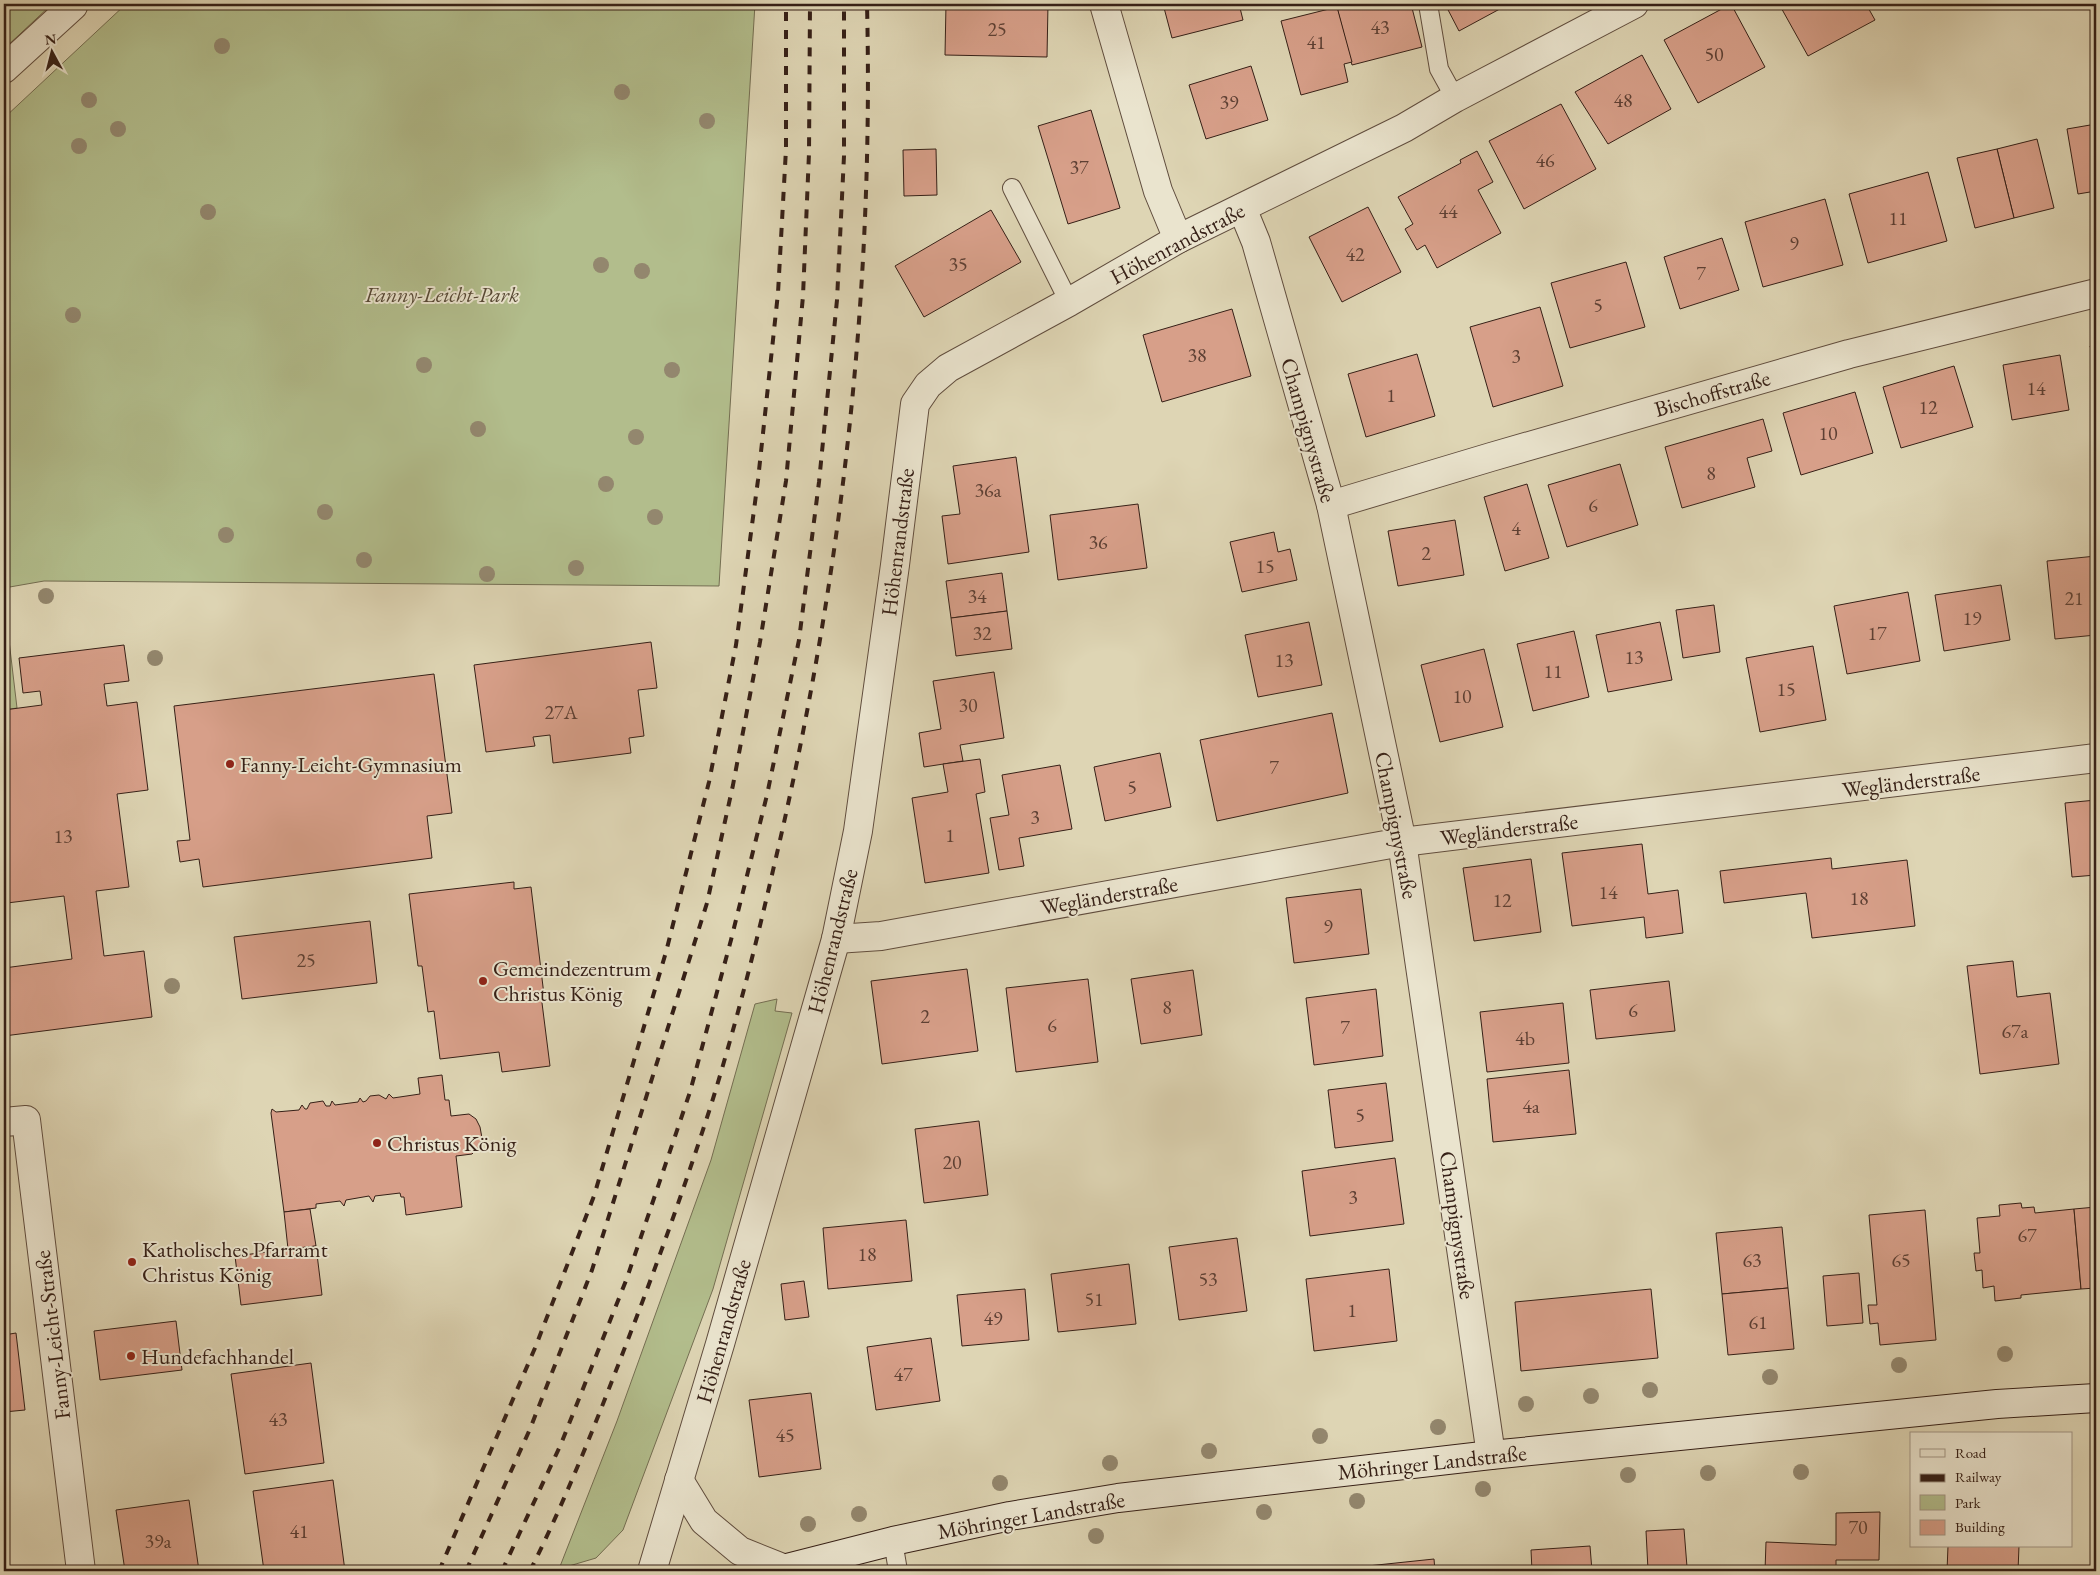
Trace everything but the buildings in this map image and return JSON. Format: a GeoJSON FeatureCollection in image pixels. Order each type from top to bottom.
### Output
{"type":"FeatureCollection","features":[{"type":"Feature","properties":{"kind":"street"},"geometry":{"type":"LineString","coordinates":[[1104,4],[1158,191],[1178,239]]}},
{"type":"Feature","properties":{"kind":"street","name":"Höhenrandstraße"},"geometry":{"type":"LineString","coordinates":[[652,1571],[836,939],[858,831],[895,565],[914,404],[928,385],[948,368],[1069,302],[1178,239],[1404,128],[1455,98],[1634,4]]}},
{"type":"Feature","properties":{"kind":"street"},"geometry":{"type":"LineString","coordinates":[[4,69],[74,5]]}},
{"type":"Feature","properties":{"kind":"street","name":"Champignystraße"},"geometry":{"type":"LineString","coordinates":[[1242,208],[1256,242],[1331,505],[1402,842],[1491,1455]]}},
{"type":"Feature","properties":{"kind":"street","name":"Bischoffstraße"},"geometry":{"type":"LineString","coordinates":[[1331,505],[1491,456],[1849,354],[2096,293]]}},
{"type":"Feature","properties":{"kind":"street","name":"Wegländerstraße"},"geometry":{"type":"LineString","coordinates":[[836,939],[881,936],[1402,842],[2096,758]]}},
{"type":"Feature","properties":{"kind":"street","name":"Fanny-Leicht-Straße"},"geometry":{"type":"LineString","coordinates":[[15,1121],[81,1571]]}},
{"type":"Feature","properties":{"kind":"street","name":"Möhringer Landstraße"},"geometry":{"type":"LineString","coordinates":[[780,1570],[893,1541],[1010,1516],[1118,1498],[1491,1455],[1997,1404],[2096,1398]]}},
{"type":"Feature","properties":{"kind":"street"},"geometry":{"type":"LineString","coordinates":[[679,1480],[704,1521],[740,1550],[780,1570]]}},
{"type":"Feature","properties":{"kind":"lane"},"geometry":{"type":"LineString","coordinates":[[1428,4],[1439,69],[1455,98]]}},
{"type":"Feature","properties":{"kind":"lane"},"geometry":{"type":"LineString","coordinates":[[1012,188],[1069,302]]}},
{"type":"Feature","properties":{"kind":"lane"},"geometry":{"type":"LineString","coordinates":[[893,1541],[898,1571]]}},
{"type":"Feature","properties":{"kind":"green space"},"geometry":{"type":"Polygon","coordinates":[[[4,4],[52,4],[4,49],[4,4]]]}},
{"type":"Feature","properties":{"kind":"green space","name":"Fanny-Leicht-Park"},"geometry":{"type":"Polygon","coordinates":[[[126,4],[755,4],[719,586],[44,581],[4,588],[4,118],[126,4]]]}},
{"type":"Feature","properties":{"kind":"green space"},"geometry":{"type":"Polygon","coordinates":[[[4,632],[8,632],[17,708],[4,710],[4,632]]]}},
{"type":"Feature","properties":{"kind":"green space"},"geometry":{"type":"Polygon","coordinates":[[[777,999],[775,1011],[792,1013],[713,1289],[623,1530],[596,1558],[559,1569],[617,1421],[711,1160],[755,1004],[777,999]]]}},
{"type":"Feature","properties":{"kind":"railway"},"geometry":{"type":"LineString","coordinates":[[439,1571],[535,1348],[594,1196],[666,952],[709,782],[736,645],[758,480],[778,293],[786,149],[786,4]]}},
{"type":"Feature","properties":{"kind":"railway"},"geometry":{"type":"LineString","coordinates":[[466,1571],[530,1429],[592,1270],[707,903],[733,785],[760,642],[786,481],[803,296],[809,153],[810,4]]}},
{"type":"Feature","properties":{"kind":"railway"},"geometry":{"type":"LineString","coordinates":[[502,1571],[561,1444],[627,1278],[690,1092],[731,940],[767,795],[799,640],[819,482],[837,300],[844,156],[844,4]]}},
{"type":"Feature","properties":{"kind":"railway"},"geometry":{"type":"LineString","coordinates":[[530,1571],[573,1477],[612,1381],[657,1263],[712,1102],[753,955],[798,759],[835,545],[848,438],[858,330],[865,222],[868,113],[867,4]]}},
{"type":"Feature","properties":{"kind":"place","name":"Fanny-Leicht-Gymnasium"},"geometry":{"type":"Point","coordinates":[230,764]}},
{"type":"Feature","properties":{"kind":"place","name":"Gemeindezentrum Christus König"},"geometry":{"type":"Point","coordinates":[483,981]}},
{"type":"Feature","properties":{"kind":"place","name":"Christus König"},"geometry":{"type":"Point","coordinates":[377,1143]}},
{"type":"Feature","properties":{"kind":"place","name":"Katholisches Pfarramt Christus König"},"geometry":{"type":"Point","coordinates":[132,1262]}},
{"type":"Feature","properties":{"kind":"place","name":"Hundefachhandel"},"geometry":{"type":"Point","coordinates":[131,1356]}}]}
